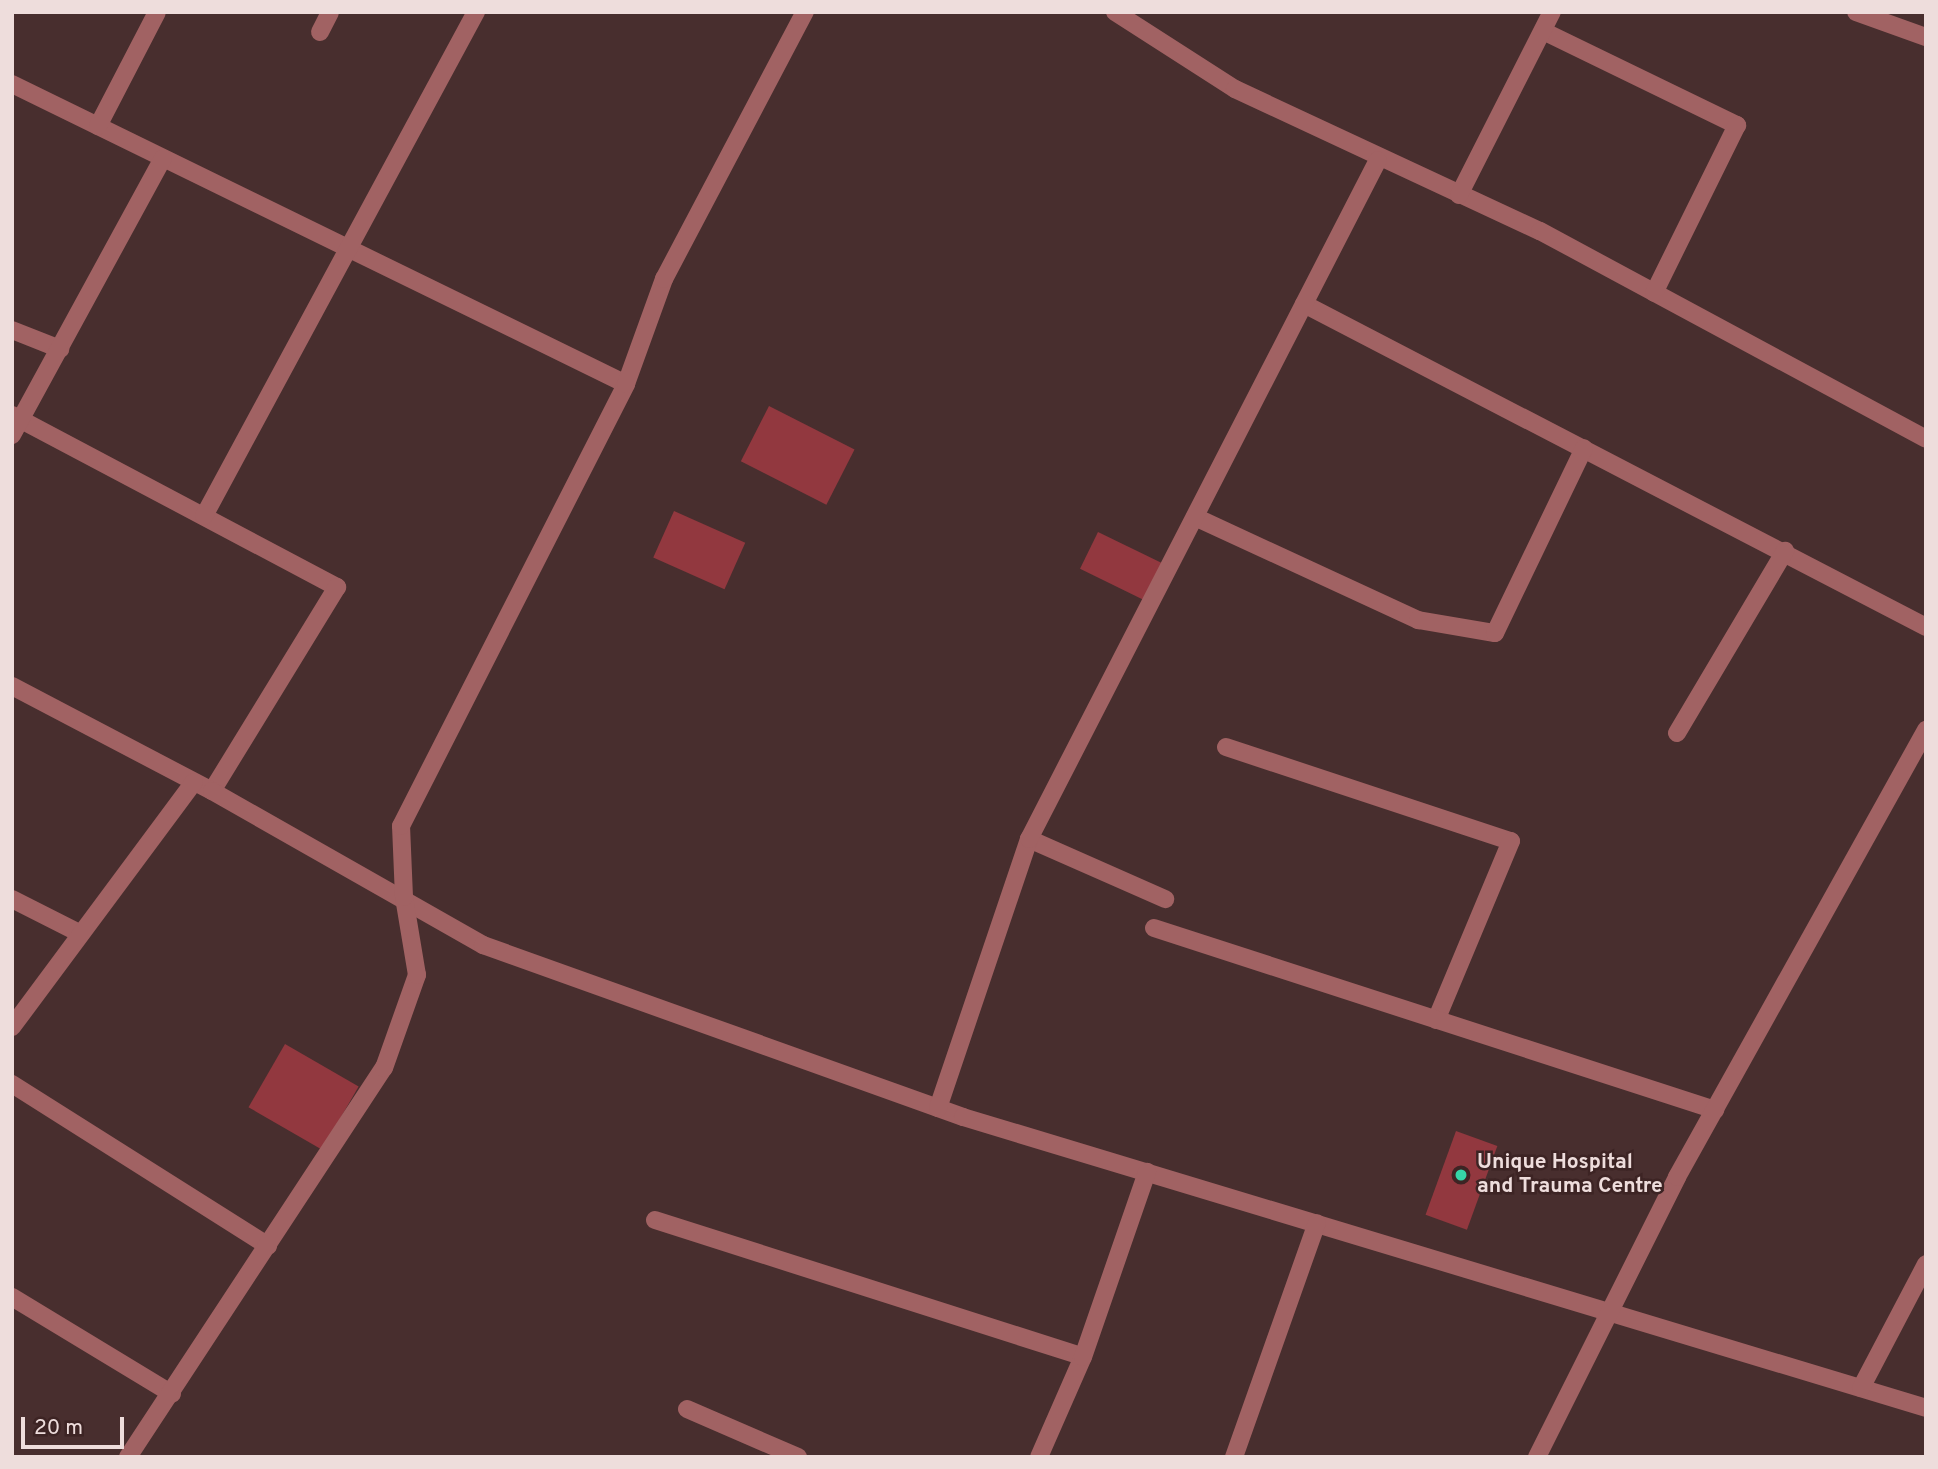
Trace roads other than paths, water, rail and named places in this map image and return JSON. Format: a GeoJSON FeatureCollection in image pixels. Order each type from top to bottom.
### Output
{"type":"FeatureCollection","features":[{"type":"Feature","properties":{"kind":"street"},"geometry":{"type":"LineString","coordinates":[[320,32],[330,12]]}},
{"type":"Feature","properties":{"kind":"street"},"geometry":{"type":"LineString","coordinates":[[204,516],[476,12]]}},
{"type":"Feature","properties":{"kind":"street"},"geometry":{"type":"LineString","coordinates":[[128,1457],[384,1069],[417,975],[404,897],[401,826],[626,384],[664,279],[805,12]]}},
{"type":"Feature","properties":{"kind":"street"},"geometry":{"type":"LineString","coordinates":[[1115,12],[1235,89],[1378,160],[1540,231],[1926,439]]}},
{"type":"Feature","properties":{"kind":"street"},"geometry":{"type":"LineString","coordinates":[[1459,195],[1552,12]]}},
{"type":"Feature","properties":{"kind":"street"},"geometry":{"type":"LineString","coordinates":[[1856,12],[1926,37]]}},
{"type":"Feature","properties":{"kind":"street"},"geometry":{"type":"LineString","coordinates":[[98,126],[154,13]]}},
{"type":"Feature","properties":{"kind":"street"},"geometry":{"type":"LineString","coordinates":[[1544,31],[1737,125],[1654,293]]}},
{"type":"Feature","properties":{"kind":"street"},"geometry":{"type":"LineString","coordinates":[[12,84],[626,384]]}},
{"type":"Feature","properties":{"kind":"street"},"geometry":{"type":"LineString","coordinates":[[12,435],[17,417],[60,349],[163,158]]}},
{"type":"Feature","properties":{"kind":"street"},"geometry":{"type":"LineString","coordinates":[[938,1108],[1029,839],[1378,160]]}},
{"type":"Feature","properties":{"kind":"street"},"geometry":{"type":"LineString","coordinates":[[1304,304],[1785,551],[1926,627]]}},
{"type":"Feature","properties":{"kind":"street"},"geometry":{"type":"LineString","coordinates":[[12,330],[60,349]]}},
{"type":"Feature","properties":{"kind":"street"},"geometry":{"type":"LineString","coordinates":[[17,417],[337,587],[212,791]]}},
{"type":"Feature","properties":{"kind":"street"},"geometry":{"type":"LineString","coordinates":[[1195,517],[1418,620],[1495,633],[1584,448]]}},
{"type":"Feature","properties":{"kind":"street"},"geometry":{"type":"LineString","coordinates":[[1678,733],[1785,551]]}},
{"type":"Feature","properties":{"kind":"street"},"geometry":{"type":"LineString","coordinates":[[12,686],[212,791],[404,897],[483,945],[938,1108],[1611,1310],[1926,1408]]}},
{"type":"Feature","properties":{"kind":"street"},"geometry":{"type":"LineString","coordinates":[[1537,1457],[1715,1110],[1926,730]]}},
{"type":"Feature","properties":{"kind":"street"},"geometry":{"type":"LineString","coordinates":[[1226,747],[1511,841],[1436,1020]]}},
{"type":"Feature","properties":{"kind":"street"},"geometry":{"type":"LineString","coordinates":[[12,1027],[194,782]]}},
{"type":"Feature","properties":{"kind":"street"},"geometry":{"type":"LineString","coordinates":[[1029,839],[1165,899]]}},
{"type":"Feature","properties":{"kind":"street"},"geometry":{"type":"LineString","coordinates":[[12,899],[81,934]]}},
{"type":"Feature","properties":{"kind":"street"},"geometry":{"type":"LineString","coordinates":[[1154,928],[1715,1110]]}},
{"type":"Feature","properties":{"kind":"street"},"geometry":{"type":"LineString","coordinates":[[12,1084],[268,1246]]}},
{"type":"Feature","properties":{"kind":"street"},"geometry":{"type":"LineString","coordinates":[[1039,1457],[1083,1357],[1147,1172]]}},
{"type":"Feature","properties":{"kind":"street"},"geometry":{"type":"LineString","coordinates":[[656,1220],[1083,1357]]}},
{"type":"Feature","properties":{"kind":"street"},"geometry":{"type":"LineString","coordinates":[[1234,1457],[1317,1223]]}},
{"type":"Feature","properties":{"kind":"street"},"geometry":{"type":"LineString","coordinates":[[1861,1388],[1926,1264]]}},
{"type":"Feature","properties":{"kind":"street"},"geometry":{"type":"LineString","coordinates":[[12,1297],[172,1394]]}},
{"type":"Feature","properties":{"kind":"street"},"geometry":{"type":"LineString","coordinates":[[687,1409],[776,1452],[798,1457]]}},
{"type":"Feature","properties":{"kind":"place","name":"Unique Hospital and Trauma Centre"},"geometry":{"type":"Point","coordinates":[1461,1175]}}]}
